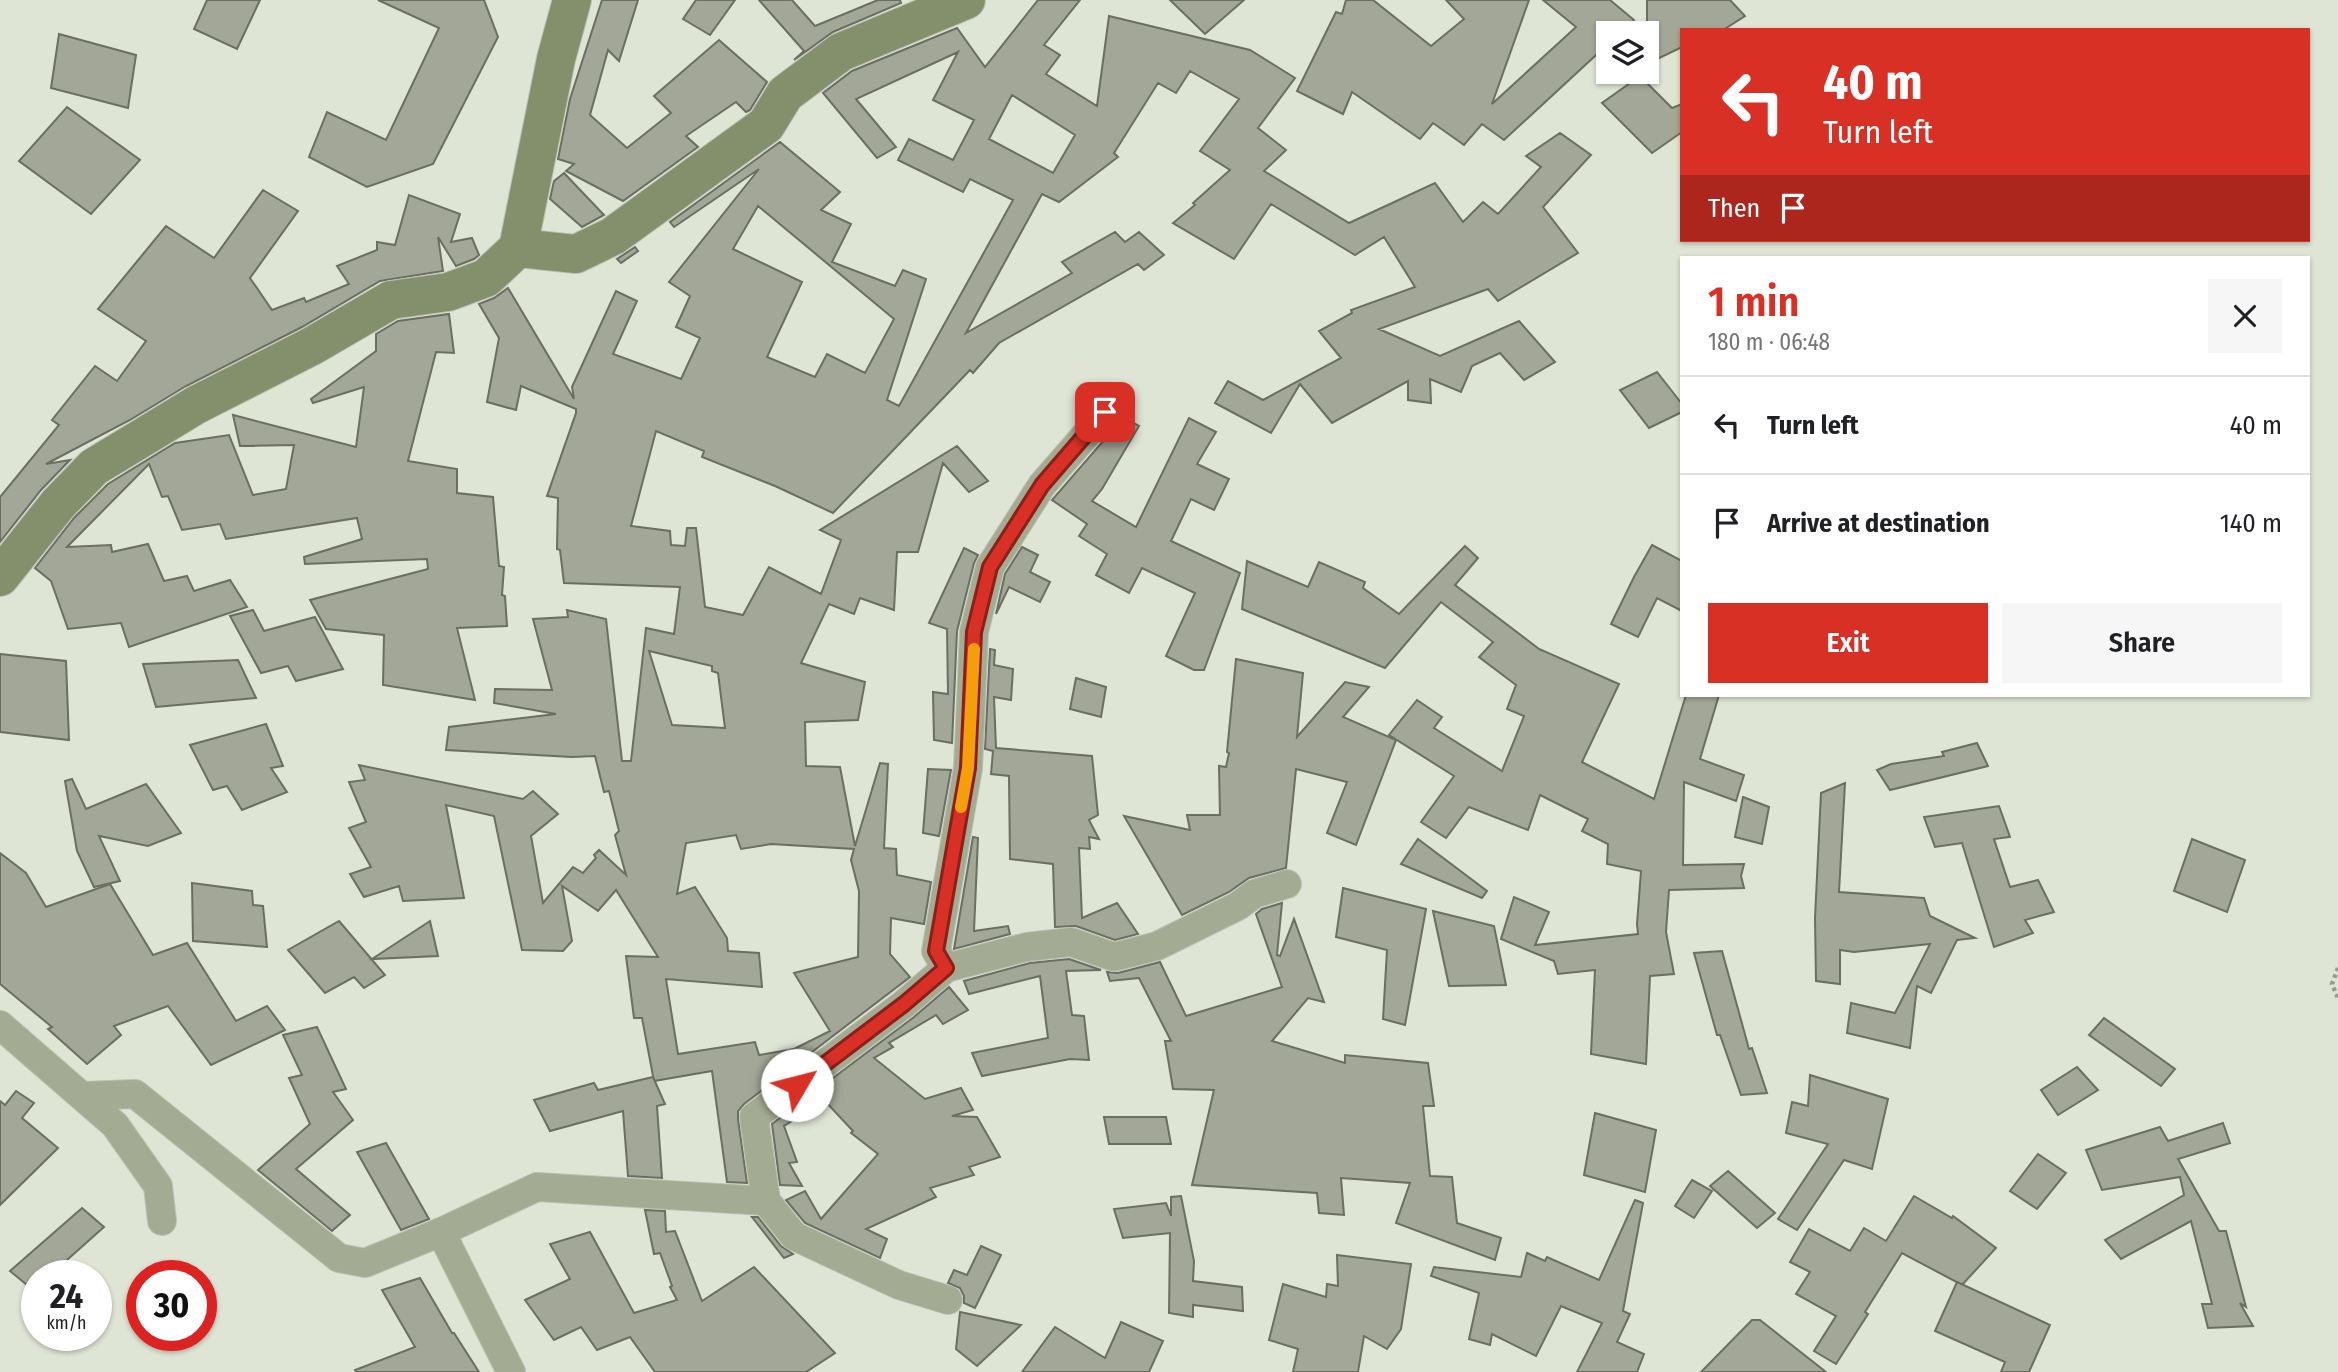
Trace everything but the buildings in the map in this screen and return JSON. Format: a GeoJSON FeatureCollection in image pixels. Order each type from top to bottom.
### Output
{"type":"FeatureCollection","features":[{"type":"Feature","properties":{"kind":"street"},"geometry":{"type":"LineString","coordinates":[[0,577],[58,504],[94,467],[196,405],[312,346],[391,300],[448,292],[486,278],[517,248],[556,59],[572,0]]}},
{"type":"Feature","properties":{"kind":"street"},"geometry":{"type":"LineString","coordinates":[[517,248],[576,254],[613,236],[766,125],[785,94],[841,52],[966,0]]}},
{"type":"Feature","properties":{"kind":"street"},"geometry":{"type":"LineString","coordinates":[[946,968],[936,951],[968,768],[974,632],[990,567],[1042,485],[1105,412]]}},
{"type":"Feature","properties":{"kind":"street"},"geometry":{"type":"LineString","coordinates":[[948,1300],[899,1285],[794,1236],[766,1201],[754,1117],[904,1004],[946,968],[1027,947],[1071,942],[1114,957],[1157,946],[1238,906],[1254,894],[1287,884]]}},
{"type":"Feature","properties":{"kind":"street"},"geometry":{"type":"LineString","coordinates":[[0,1025],[114,1125],[158,1186],[162,1221]]}},
{"type":"Feature","properties":{"kind":"street"},"geometry":{"type":"LineString","coordinates":[[82,1096],[135,1094],[338,1258],[366,1263],[441,1232],[537,1187],[766,1201]]}},
{"type":"Feature","properties":{"kind":"street"},"geometry":{"type":"LineString","coordinates":[[441,1232],[512,1372]]}},
{"type":"Feature","properties":{"kind":"path"},"geometry":{"type":"LineString","coordinates":[[2338,968],[2332,984],[2338,998]]}},
{"type":"Feature","properties":{"kind":"slow traffic"},"geometry":{"type":"LineString","coordinates":[[961,807],[968,768],[974,649]]}},
{"type":"Feature","properties":{"kind":"route"},"geometry":{"type":"LineString","coordinates":[[797,1085],[904,1004],[946,968],[936,951],[968,768],[974,632],[990,567],[1042,485],[1105,412]]}}]}
